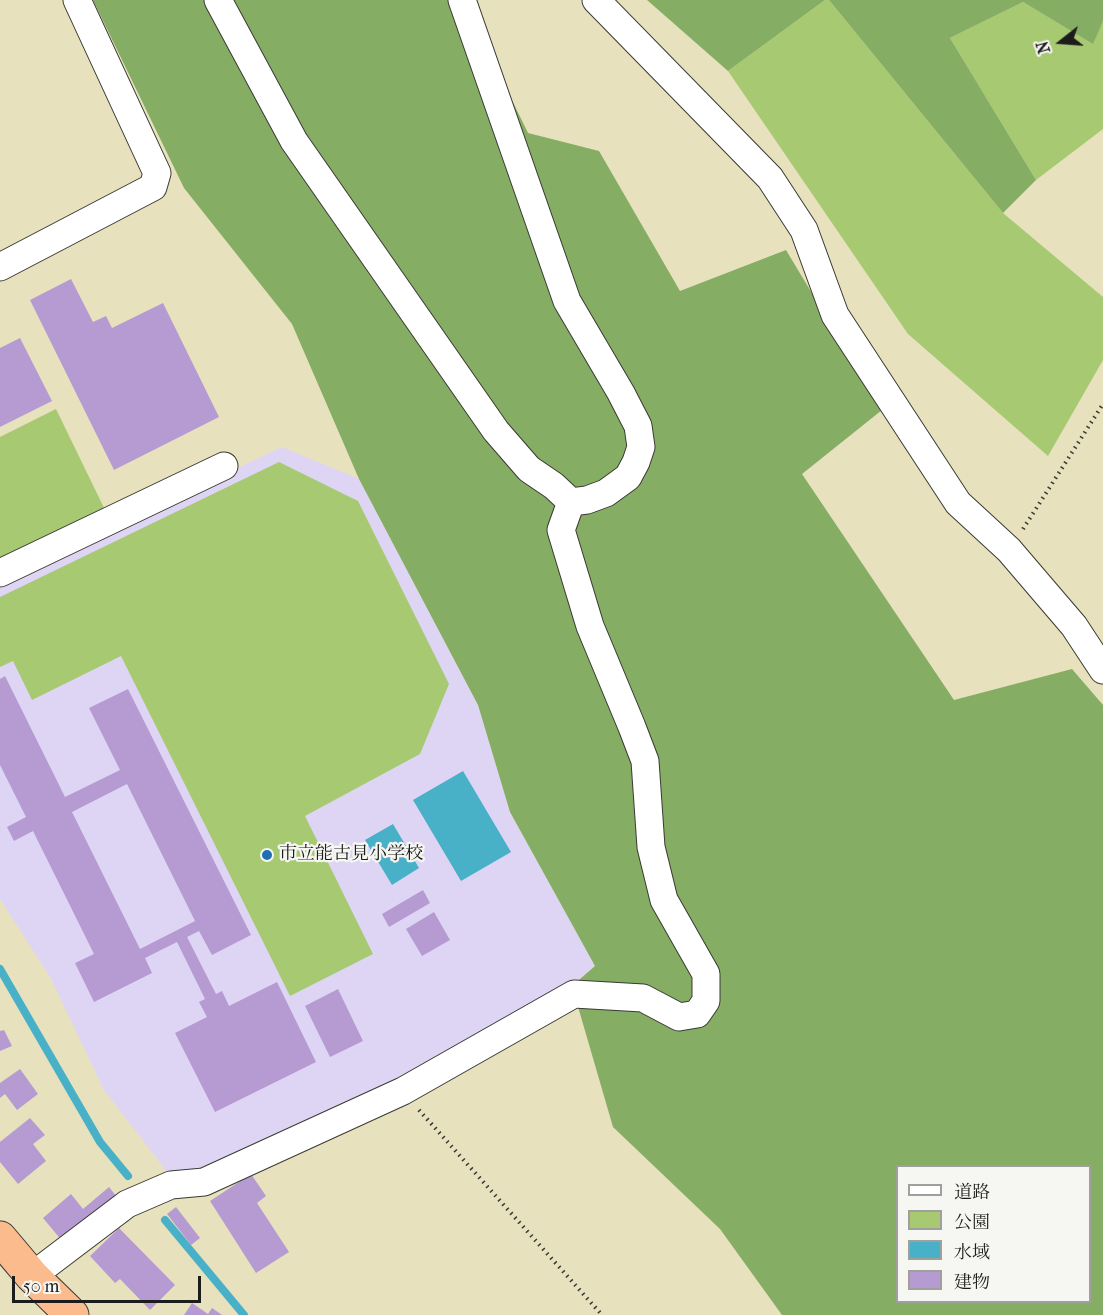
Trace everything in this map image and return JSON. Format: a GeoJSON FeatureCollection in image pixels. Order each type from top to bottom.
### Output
{"type":"FeatureCollection","features":[{"type":"Feature","properties":{"kind":"highway"},"geometry":{"type":"LineString","coordinates":[[0,1238],[33,1276],[72,1315]]}},
{"type":"Feature","properties":{"kind":"street"},"geometry":{"type":"LineString","coordinates":[[0,267],[153,187],[158,173],[77,0]]}},
{"type":"Feature","properties":{"kind":"street"},"geometry":{"type":"LineString","coordinates":[[218,0],[294,141],[496,431],[529,469],[554,486],[571,502]]}},
{"type":"Feature","properties":{"kind":"street"},"geometry":{"type":"LineString","coordinates":[[462,0],[567,301],[638,426],[641,447],[628,477],[606,493],[587,500],[571,502]]}},
{"type":"Feature","properties":{"kind":"street"},"geometry":{"type":"LineString","coordinates":[[596,0],[770,178],[804,230],[835,315],[958,504],[1009,550],[1074,626],[1103,670]]}},
{"type":"Feature","properties":{"kind":"street"},"geometry":{"type":"LineString","coordinates":[[0,573],[224,466]]}},
{"type":"Feature","properties":{"kind":"street"},"geometry":{"type":"LineString","coordinates":[[33,1276],[127,1204],[171,1185],[204,1182],[403,1091],[574,994],[643,998],[679,1017],[697,1014],[706,1001],[706,974],[664,900],[651,847],[645,760],[590,626],[561,530],[571,502]]}},
{"type":"Feature","properties":{"kind":"path"},"geometry":{"type":"LineString","coordinates":[[1009,550],[1103,404]]}},
{"type":"Feature","properties":{"kind":"path"},"geometry":{"type":"LineString","coordinates":[[403,1091],[602,1315]]}},
{"type":"Feature","properties":{"kind":"shaded area","name":"市立能古見小学校"},"geometry":{"type":"Polygon","coordinates":[[[282,447],[359,479],[478,705],[510,812],[595,966],[572,986],[413,1081],[207,1177],[171,1177],[104,1090],[50,977],[0,899],[0,581],[282,447]]]}},
{"type":"Feature","properties":{"kind":"green space"},"geometry":{"type":"Polygon","coordinates":[[[93,0],[463,0],[528,133],[599,151],[680,291],[786,250],[882,410],[802,474],[954,700],[1072,669],[1103,705],[1103,1315],[782,1315],[720,1229],[613,1127],[572,986],[595,966],[510,812],[478,705],[359,479],[292,324],[184,188],[93,0]]]}},
{"type":"Feature","properties":{"kind":"green space"},"geometry":{"type":"Polygon","coordinates":[[[647,0],[825,0],[728,71],[647,0]]]}},
{"type":"Feature","properties":{"kind":"green space"},"geometry":{"type":"Polygon","coordinates":[[[825,0],[829,0],[1003,213],[1103,297],[1103,360],[1048,456],[908,334],[728,71],[825,0]]]}},
{"type":"Feature","properties":{"kind":"green space"},"geometry":{"type":"Polygon","coordinates":[[[829,0],[1103,0],[1103,21],[1093,44],[1023,2],[950,38],[1036,180],[1003,213],[829,0]]]}},
{"type":"Feature","properties":{"kind":"green space"},"geometry":{"type":"Polygon","coordinates":[[[1023,2],[1092,43],[1103,21],[1103,129],[1036,180],[950,38],[1023,2]]]}},
{"type":"Feature","properties":{"kind":"green space"},"geometry":{"type":"Polygon","coordinates":[[[56,409],[107,514],[0,564],[0,437],[56,409]]]}},
{"type":"Feature","properties":{"kind":"green space"},"geometry":{"type":"Polygon","coordinates":[[[279,462],[358,501],[449,684],[420,754],[305,816],[373,954],[290,996],[121,656],[32,700],[13,661],[0,667],[0,597],[279,462]]]}},
{"type":"Feature","properties":{"kind":"water"},"geometry":{"type":"Polygon","coordinates":[[[463,771],[511,852],[461,881],[413,800],[463,771]]]}},
{"type":"Feature","properties":{"kind":"water"},"geometry":{"type":"Polygon","coordinates":[[[393,824],[419,868],[392,885],[365,840],[393,824]]]}},
{"type":"Feature","properties":{"kind":"building"},"geometry":{"type":"Polygon","coordinates":[[[71,279],[93,322],[106,316],[112,328],[163,303],[219,417],[114,470],[30,300],[71,279]]]}},
{"type":"Feature","properties":{"kind":"building"},"geometry":{"type":"Polygon","coordinates":[[[20,338],[52,401],[0,427],[0,348],[20,338]]]}},
{"type":"Feature","properties":{"kind":"building"},"geometry":{"type":"Polygon","coordinates":[[[5,676],[65,797],[120,770],[89,708],[128,689],[251,935],[212,955],[199,931],[187,937],[216,994],[222,991],[229,1006],[277,982],[316,1062],[215,1112],[175,1033],[207,1017],[199,1002],[205,999],[177,942],[145,958],[152,973],[94,1002],[75,963],[94,954],[33,831],[14,841],[7,827],[26,817],[0,765],[0,679],[5,676]],[[127,784],[72,812],[140,949],[195,921],[127,784]]]}},
{"type":"Feature","properties":{"kind":"building"},"geometry":{"type":"Polygon","coordinates":[[[423,890],[430,903],[389,927],[382,914],[423,890]]]}},
{"type":"Feature","properties":{"kind":"building"},"geometry":{"type":"Polygon","coordinates":[[[434,912],[450,940],[422,956],[406,929],[434,912]]]}},
{"type":"Feature","properties":{"kind":"building"},"geometry":{"type":"Polygon","coordinates":[[[338,989],[363,1041],[330,1057],[305,1006],[338,989]]]}},
{"type":"Feature","properties":{"kind":"building"},"geometry":{"type":"Polygon","coordinates":[[[4,1030],[12,1046],[0,1051],[0,1031],[4,1030]]]}},
{"type":"Feature","properties":{"kind":"building"},"geometry":{"type":"Polygon","coordinates":[[[20,1069],[38,1094],[17,1110],[5,1094],[0,1098],[0,1083],[20,1069]]]}},
{"type":"Feature","properties":{"kind":"building"},"geometry":{"type":"Polygon","coordinates":[[[30,1118],[45,1135],[33,1144],[46,1161],[18,1184],[0,1162],[0,1142],[30,1118]]]}},
{"type":"Feature","properties":{"kind":"building"},"geometry":{"type":"Polygon","coordinates":[[[251,1174],[266,1196],[257,1203],[289,1252],[256,1273],[210,1201],[251,1174]]]}},
{"type":"Feature","properties":{"kind":"building"},"geometry":{"type":"Polygon","coordinates":[[[109,1187],[117,1197],[63,1242],[43,1218],[71,1194],[83,1209],[109,1187]]]}},
{"type":"Feature","properties":{"kind":"building"},"geometry":{"type":"Polygon","coordinates":[[[176,1207],[200,1238],[191,1245],[167,1214],[176,1207]]]}},
{"type":"Feature","properties":{"kind":"building"},"geometry":{"type":"Polygon","coordinates":[[[119,1228],[175,1285],[150,1310],[120,1279],[115,1283],[90,1256],[119,1228]]]}},
{"type":"Feature","properties":{"kind":"building"},"geometry":{"type":"Polygon","coordinates":[[[192,1303],[208,1314],[212,1308],[222,1315],[184,1315],[192,1303]]]}},
{"type":"Feature","properties":{"kind":"waterway"},"geometry":{"type":"LineString","coordinates":[[0,969],[100,1142],[128,1176]]}},
{"type":"Feature","properties":{"kind":"waterway"},"geometry":{"type":"LineString","coordinates":[[165,1220],[244,1315]]}},
{"type":"Feature","properties":{"kind":"place","name":"市立能古見小学校"},"geometry":{"type":"Point","coordinates":[267,855]}}]}
